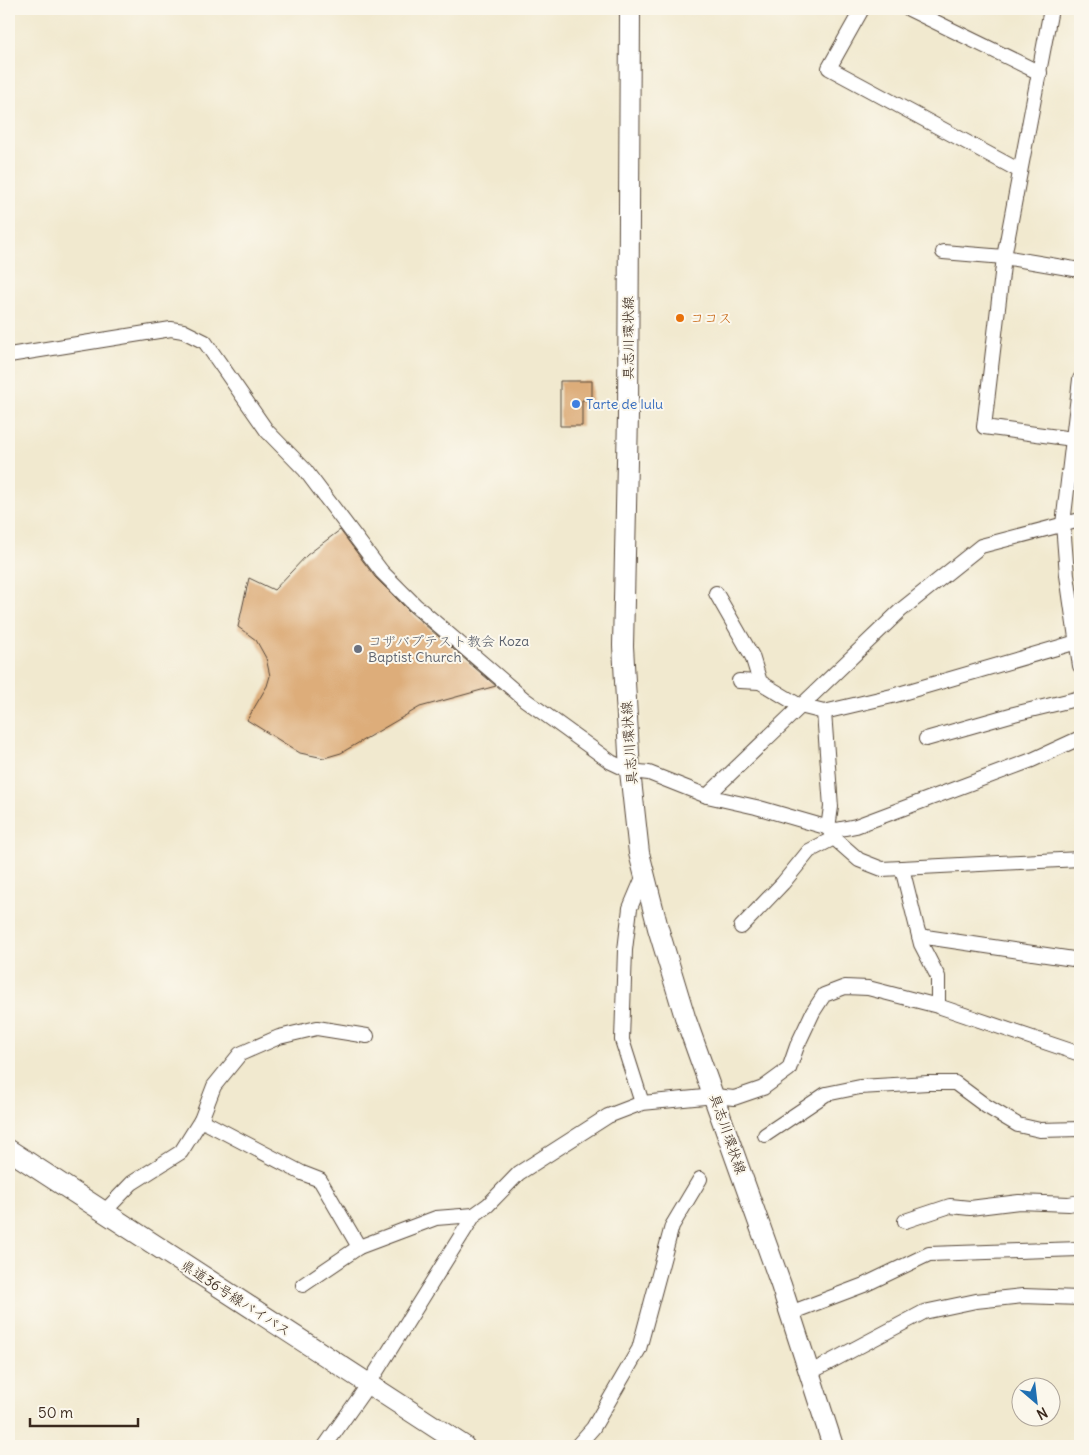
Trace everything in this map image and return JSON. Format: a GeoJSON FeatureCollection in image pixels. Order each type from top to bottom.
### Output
{"type":"FeatureCollection","features":[{"type":"Feature","properties":{"kind":"main road","name":"具志川環状線"},"geometry":{"type":"LineString","coordinates":[[630,9],[628,415],[623,646],[630,770],[639,853],[658,928],[685,1017],[715,1096],[790,1313],[832,1446]]}},
{"type":"Feature","properties":{"kind":"main road","name":"県道36号線バイパス"},"geometry":{"type":"LineString","coordinates":[[9,1150],[464,1446]]}},
{"type":"Feature","properties":{"kind":"street"},"geometry":{"type":"LineString","coordinates":[[862,9],[829,68],[1020,171]]}},
{"type":"Feature","properties":{"kind":"street"},"geometry":{"type":"LineString","coordinates":[[909,9],[1040,73]]}},
{"type":"Feature","properties":{"kind":"street"},"geometry":{"type":"LineString","coordinates":[[1051,9],[1004,258],[984,427],[1073,439]]}},
{"type":"Feature","properties":{"kind":"street"},"geometry":{"type":"LineString","coordinates":[[943,252],[1004,258],[1080,270]]}},
{"type":"Feature","properties":{"kind":"street"},"geometry":{"type":"LineString","coordinates":[[9,355],[171,329],[183,331],[205,342],[268,432],[305,470],[382,572],[409,599],[524,699],[611,762],[630,770],[649,773],[707,796],[756,807],[831,833],[858,860],[882,869],[1080,859]]}},
{"type":"Feature","properties":{"kind":"street"},"geometry":{"type":"LineString","coordinates":[[1080,379],[1063,524],[1067,575],[1080,666]]}},
{"type":"Feature","properties":{"kind":"street"},"geometry":{"type":"LineString","coordinates":[[707,796],[901,610],[981,546],[1080,520]]}},
{"type":"Feature","properties":{"kind":"street"},"geometry":{"type":"LineString","coordinates":[[716,593],[752,656],[760,682]]}},
{"type":"Feature","properties":{"kind":"street"},"geometry":{"type":"LineString","coordinates":[[739,681],[760,682],[800,706],[824,712],[892,696],[1077,642]]}},
{"type":"Feature","properties":{"kind":"street"},"geometry":{"type":"LineString","coordinates":[[926,739],[1014,714],[1080,698]]}},
{"type":"Feature","properties":{"kind":"street"},"geometry":{"type":"LineString","coordinates":[[824,712],[831,807],[831,833]]}},
{"type":"Feature","properties":{"kind":"street"},"geometry":{"type":"LineString","coordinates":[[741,927],[809,851],[836,830],[856,826],[1032,760],[1080,738]]}},
{"type":"Feature","properties":{"kind":"street"},"geometry":{"type":"LineString","coordinates":[[902,868],[921,944],[938,977],[938,1006]]}},
{"type":"Feature","properties":{"kind":"street"},"geometry":{"type":"LineString","coordinates":[[642,1102],[622,1040],[625,950],[630,908],[644,875]]}},
{"type":"Feature","properties":{"kind":"street"},"geometry":{"type":"LineString","coordinates":[[919,936],[1080,960]]}},
{"type":"Feature","properties":{"kind":"street"},"geometry":{"type":"LineString","coordinates":[[325,1446],[368,1385],[474,1215],[488,1205],[519,1173],[608,1116],[642,1102],[715,1096],[734,1098],[763,1088],[789,1069],[797,1046],[813,1012],[824,995],[845,987],[868,988],[938,1006],[1080,1054]]}},
{"type":"Feature","properties":{"kind":"street"},"geometry":{"type":"LineString","coordinates":[[104,1212],[132,1183],[181,1152],[201,1120],[214,1086],[240,1054],[279,1037],[317,1028],[367,1036]]}},
{"type":"Feature","properties":{"kind":"street"},"geometry":{"type":"LineString","coordinates":[[765,1135],[826,1094],[860,1088],[928,1083],[955,1083],[986,1106],[1018,1125],[1040,1130],[1080,1129]]}},
{"type":"Feature","properties":{"kind":"street"},"geometry":{"type":"LineString","coordinates":[[201,1120],[302,1173],[320,1180],[359,1246]]}},
{"type":"Feature","properties":{"kind":"street"},"geometry":{"type":"LineString","coordinates":[[577,1446],[593,1428],[639,1349],[672,1226],[700,1179]]}},
{"type":"Feature","properties":{"kind":"street"},"geometry":{"type":"LineString","coordinates":[[905,1221],[950,1206],[970,1208],[1019,1202],[1069,1204],[1080,1202]]}},
{"type":"Feature","properties":{"kind":"street"},"geometry":{"type":"LineString","coordinates":[[303,1285],[359,1246],[436,1218],[474,1215]]}},
{"type":"Feature","properties":{"kind":"street"},"geometry":{"type":"LineString","coordinates":[[790,1313],[864,1285],[929,1254],[1080,1249]]}},
{"type":"Feature","properties":{"kind":"street"},"geometry":{"type":"LineString","coordinates":[[809,1372],[924,1312],[976,1301],[1023,1296],[1080,1298]]}},
{"type":"Feature","properties":{"kind":"building"},"geometry":{"type":"Polygon","coordinates":[[[560,381],[592,381],[592,400],[582,400],[582,426],[560,426],[560,381]]]}},
{"type":"Feature","properties":{"kind":"building","name":"コザバプテスト教会 Koza Baptist Church"},"geometry":{"type":"Polygon","coordinates":[[[340,530],[375,577],[409,611],[496,686],[420,707],[341,753],[324,758],[300,753],[247,720],[267,686],[270,676],[266,658],[256,640],[238,627],[249,578],[274,590],[307,555],[340,530]]]}},
{"type":"Feature","properties":{"kind":"place","name":"ココス"},"geometry":{"type":"Point","coordinates":[680,318]}},
{"type":"Feature","properties":{"kind":"place","name":"Tarte de lulu"},"geometry":{"type":"Point","coordinates":[576,404]}},
{"type":"Feature","properties":{"kind":"place","name":"コザバプテスト教会 Koza Baptist Church"},"geometry":{"type":"Point","coordinates":[358,649]}}]}
